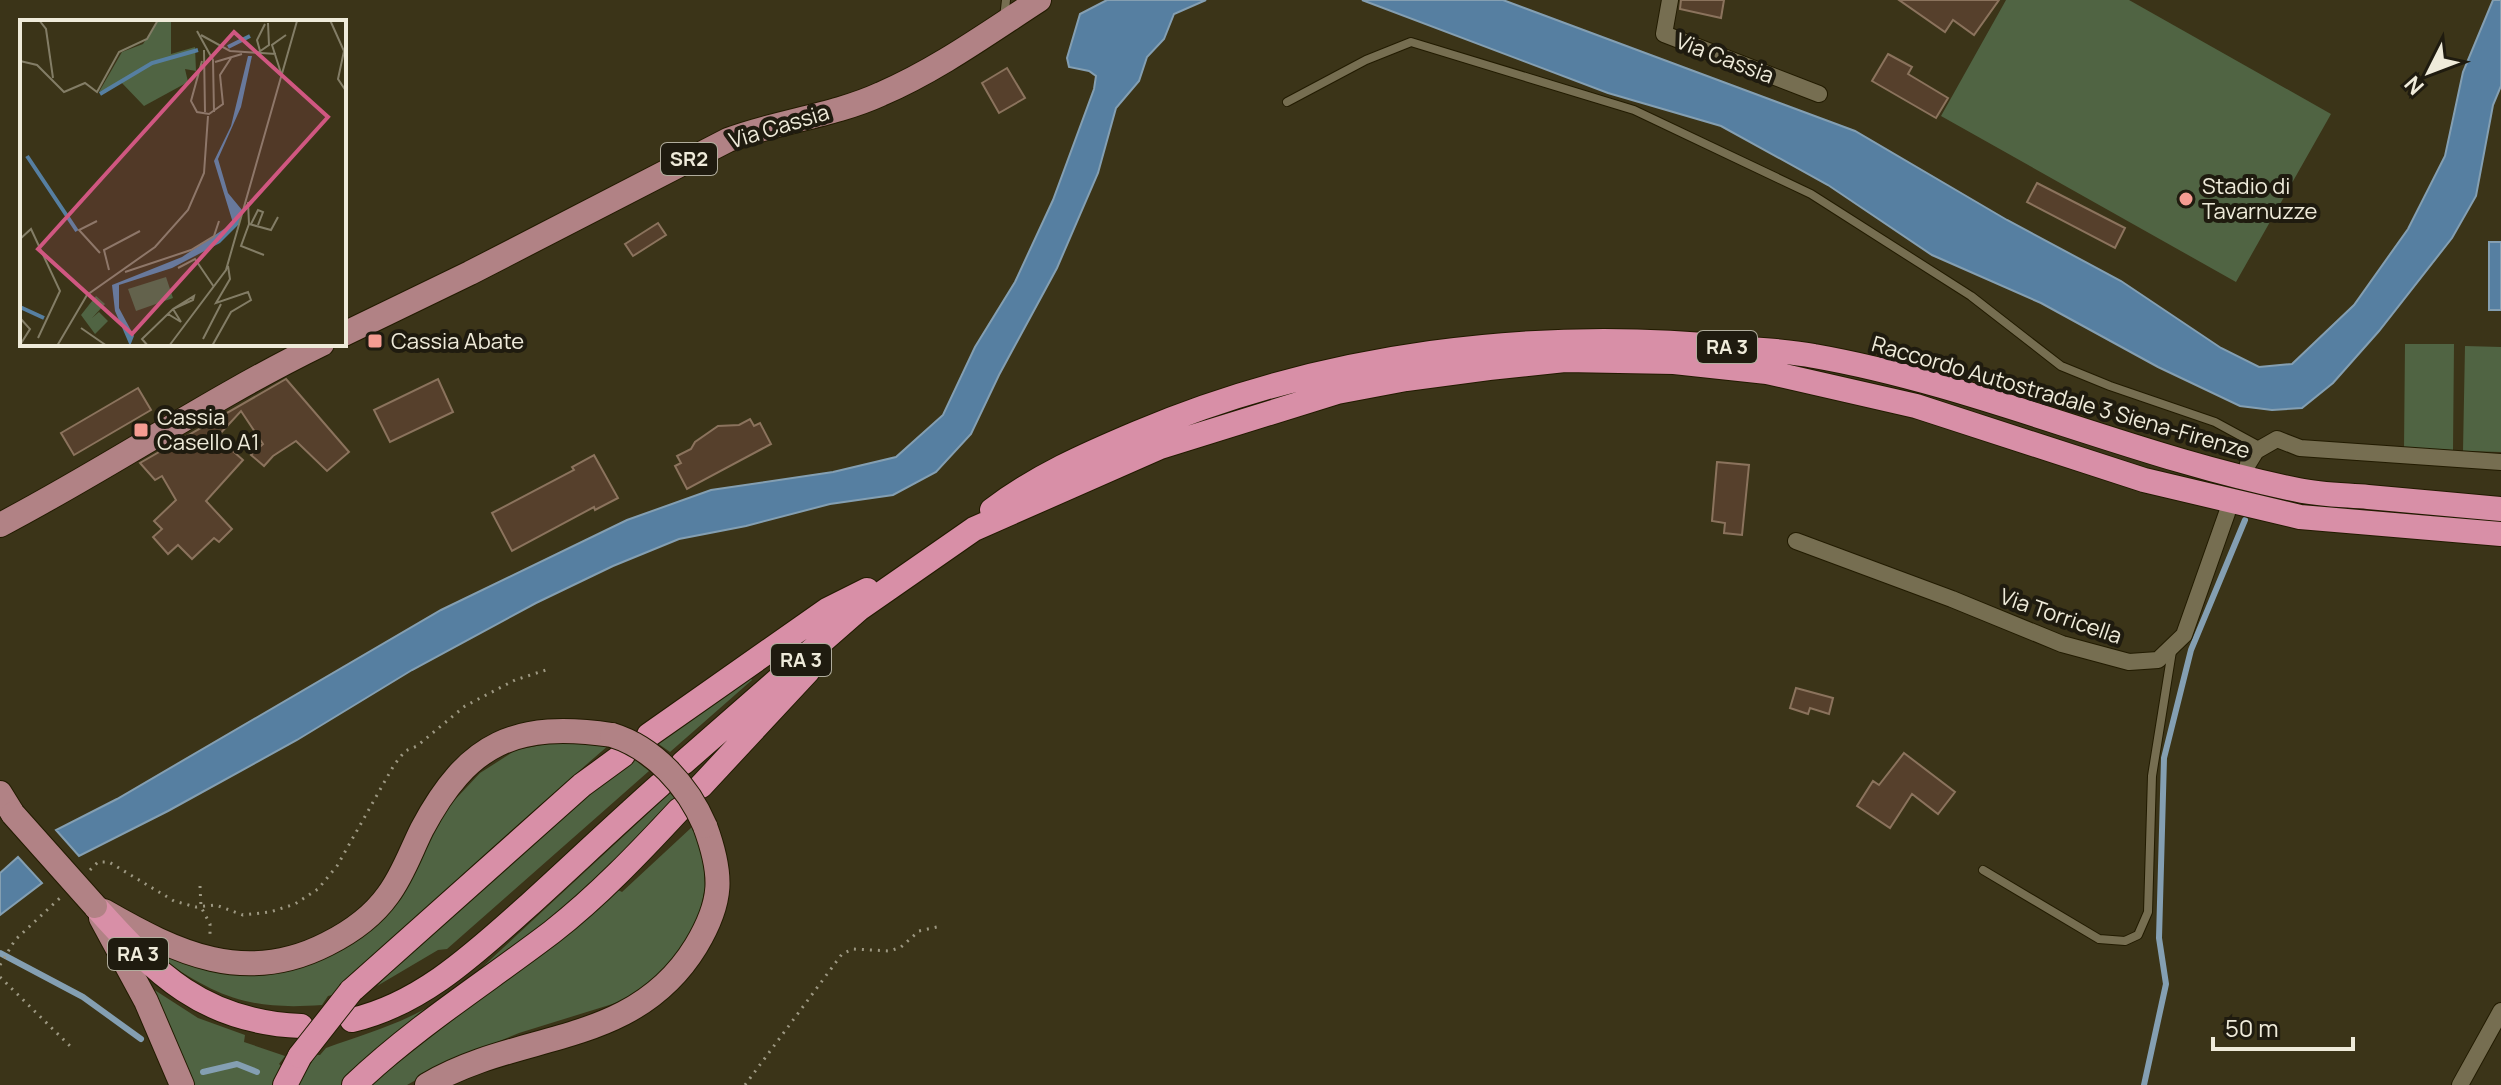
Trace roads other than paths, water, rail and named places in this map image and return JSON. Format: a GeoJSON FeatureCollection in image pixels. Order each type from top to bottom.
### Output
{"type":"FeatureCollection","features":[{"type":"Feature","properties":{"kind":"highway","name":"Raccordo Autostradale 3 Siena-Firenze"},"geometry":{"type":"LineString","coordinates":[[974,529],[988,513],[1023,487],[1067,462],[1187,412],[1256,389],[1397,358],[1515,343],[1600,340],[1693,343],[1812,355],[1920,379],[2149,452],[2301,491],[2501,509]]}},
{"type":"Feature","properties":{"kind":"highway","name":"Raccordo Autostradale 3 Siena-Firenze"},"geometry":{"type":"LineString","coordinates":[[683,763],[859,609],[974,529],[1160,447],[1337,392],[1406,379],[1565,360],[1674,362],[1767,372],[1916,406],[2144,480],[2300,517],[2501,534]]}},
{"type":"Feature","properties":{"kind":"highway"},"geometry":{"type":"LineString","coordinates":[[649,735],[827,610],[923,562]]}},
{"type":"Feature","properties":{"kind":"highway"},"geometry":{"type":"LineString","coordinates":[[701,786],[808,671],[923,562]]}},
{"type":"Feature","properties":{"kind":"highway"},"geometry":{"type":"LineString","coordinates":[[285,1085],[300,1056],[351,991],[546,816],[618,745]]}},
{"type":"Feature","properties":{"kind":"highway"},"geometry":{"type":"LineString","coordinates":[[352,1020],[398,1006],[443,977],[501,930],[660,785]]}},
{"type":"Feature","properties":{"kind":"highway"},"geometry":{"type":"LineString","coordinates":[[354,1085],[383,1057],[553,931],[635,857],[679,810]]}},
{"type":"Feature","properties":{"kind":"highway","name":"RA 3"},"geometry":{"type":"LineString","coordinates":[[95,906],[139,955],[188,994],[244,1018],[275,1025],[301,1026]]}},
{"type":"Feature","properties":{"kind":"main road","name":"Via Cassia"},"geometry":{"type":"LineString","coordinates":[[346,333],[728,140],[762,127],[880,95],[942,62],[1005,12],[1039,0]]}},
{"type":"Feature","properties":{"kind":"main road"},"geometry":{"type":"LineString","coordinates":[[0,525],[68,490],[207,404],[318,346]]}},
{"type":"Feature","properties":{"kind":"main road"},"geometry":{"type":"LineString","coordinates":[[0,541],[68,490]]}},
{"type":"Feature","properties":{"kind":"main road"},"geometry":{"type":"LineString","coordinates":[[95,906],[159,942],[216,961],[253,965],[311,953],[357,927],[388,895],[423,827],[450,785],[479,756],[521,735],[552,730],[640,747],[668,770],[692,799],[717,859],[718,894],[708,926],[688,959],[661,989],[631,1011],[602,1024],[481,1060],[427,1085]]}},
{"type":"Feature","properties":{"kind":"main road"},"geometry":{"type":"LineString","coordinates":[[0,793],[4,808],[95,906],[146,1001],[182,1085]]}},
{"type":"Feature","properties":{"kind":"street","name":"Via Cassia"},"geometry":{"type":"LineString","coordinates":[[1670,0],[1664,34],[1819,94]]}},
{"type":"Feature","properties":{"kind":"street"},"geometry":{"type":"LineString","coordinates":[[2248,464],[2256,451],[2277,439],[2300,448],[2501,462]]}},
{"type":"Feature","properties":{"kind":"street"},"geometry":{"type":"LineString","coordinates":[[2173,646],[2184,635],[2227,513]]}},
{"type":"Feature","properties":{"kind":"street","name":"Via Torricella"},"geometry":{"type":"LineString","coordinates":[[1796,541],[2062,644],[2129,662],[2158,660],[2173,646]]}},
{"type":"Feature","properties":{"kind":"street"},"geometry":{"type":"LineString","coordinates":[[2460,1085],[2501,1011]]}},
{"type":"Feature","properties":{"kind":"lane"},"geometry":{"type":"LineString","coordinates":[[1287,102],[1366,60],[1411,42],[1634,110],[1811,194],[1971,296],[2061,366],[2215,422],[2262,448]]}},
{"type":"Feature","properties":{"kind":"lane"},"geometry":{"type":"LineString","coordinates":[[1983,870],[2099,939],[2125,941],[2138,935],[2148,912],[2152,776],[2173,646]]}},
{"type":"Feature","properties":{"kind":"water"},"geometry":{"type":"Polygon","coordinates":[[[1107,0],[1206,0],[1174,14],[1164,39],[1147,57],[1139,81],[1116,108],[1098,173],[1057,268],[971,434],[936,472],[893,495],[830,504],[746,526],[679,539],[536,603],[412,670],[297,740],[79,856],[56,830],[117,799],[441,610],[627,520],[711,490],[833,472],[896,457],[943,415],[975,347],[1015,282],[1053,200],[1096,76],[1089,71],[1069,67],[1067,58],[1080,14],[1107,0]]]}},
{"type":"Feature","properties":{"kind":"water"},"geometry":{"type":"Polygon","coordinates":[[[1362,0],[1503,0],[1855,131],[2007,220],[2121,281],[2221,348],[2259,367],[2292,364],[2354,305],[2408,229],[2445,156],[2463,72],[2493,0],[2501,0],[2501,86],[2493,105],[2476,196],[2452,238],[2379,331],[2333,383],[2302,408],[2272,410],[2240,406],[2158,367],[2041,303],[1932,255],[1828,185],[1721,126],[1608,93],[1362,0]]]}},
{"type":"Feature","properties":{"kind":"water"},"geometry":{"type":"Polygon","coordinates":[[[2489,242],[2501,242],[2501,310],[2489,310],[2489,242]]]}},
{"type":"Feature","properties":{"kind":"water"},"geometry":{"type":"Polygon","coordinates":[[[18,857],[42,883],[0,915],[0,873],[18,857]]]}},
{"type":"Feature","properties":{"kind":"waterway"},"geometry":{"type":"LineString","coordinates":[[2144,1085],[2166,984],[2159,938],[2164,758],[2191,650],[2245,520]]}},
{"type":"Feature","properties":{"kind":"waterway"},"geometry":{"type":"LineString","coordinates":[[0,953],[83,997],[141,1039]]}},
{"type":"Feature","properties":{"kind":"waterway"},"geometry":{"type":"LineString","coordinates":[[203,1072],[237,1064],[257,1072]]}},
{"type":"Feature","properties":{"kind":"place","name":"Stadio di Tavarnuzze"},"geometry":{"type":"Point","coordinates":[2186,199]}},
{"type":"Feature","properties":{"kind":"place","name":"Cassia Abate"},"geometry":{"type":"Point","coordinates":[375,341]}},
{"type":"Feature","properties":{"kind":"place","name":"Cassia Casello A1"},"geometry":{"type":"Point","coordinates":[141,430]}}]}
